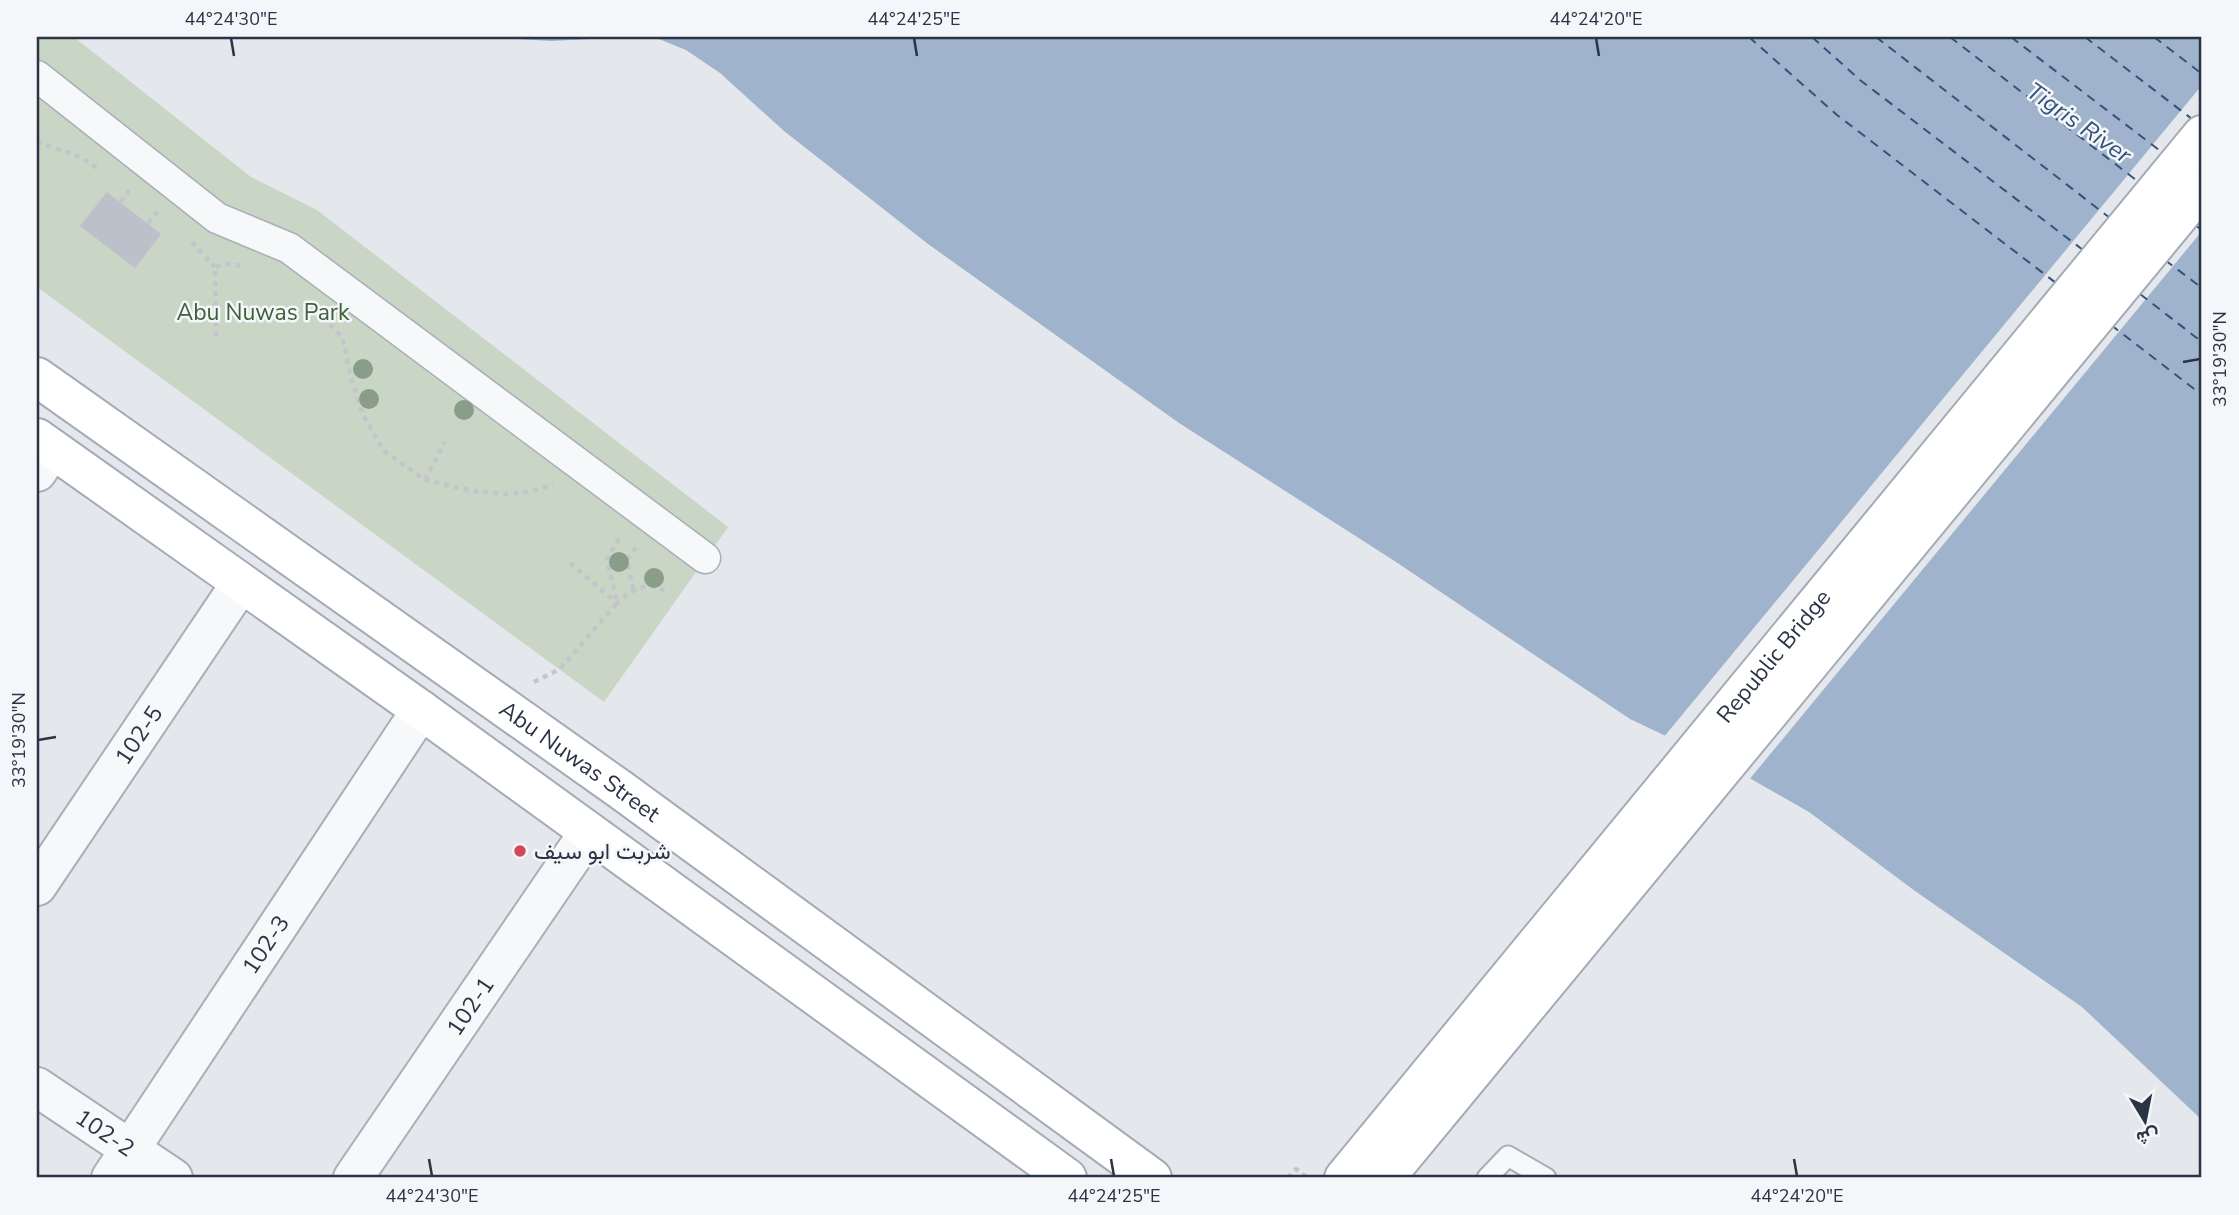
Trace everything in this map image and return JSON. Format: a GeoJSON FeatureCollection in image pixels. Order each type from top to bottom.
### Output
{"type":"FeatureCollection","features":[{"type":"Feature","properties":{"kind":"main road","name":"Republic Bridge"},"geometry":{"type":"LineString","coordinates":[[1345,1178],[2202,135]]}},
{"type":"Feature","properties":{"kind":"main road","name":"Republic Bridge"},"geometry":{"type":"LineString","coordinates":[[1385,1178],[2202,188]]}},
{"type":"Feature","properties":{"kind":"main road","name":"Abu Nuwas Street"},"geometry":{"type":"LineString","coordinates":[[37,376],[621,790],[1152,1178]]}},
{"type":"Feature","properties":{"kind":"main road"},"geometry":{"type":"LineString","coordinates":[[42,453],[241,583],[421,710],[1067,1178]]}},
{"type":"Feature","properties":{"kind":"street"},"geometry":{"type":"LineString","coordinates":[[37,76],[217,218],[289,248],[705,558]]}},
{"type":"Feature","properties":{"kind":"street","name":"102-5"},"geometry":{"type":"LineString","coordinates":[[37,886],[241,583]]}},
{"type":"Feature","properties":{"kind":"street","name":"102-3"},"geometry":{"type":"LineString","coordinates":[[120,1164],[421,710]]}},
{"type":"Feature","properties":{"kind":"street","name":"102-1"},"geometry":{"type":"LineString","coordinates":[[353,1178],[589,832]]}},
{"type":"Feature","properties":{"kind":"street","name":"102-2"},"geometry":{"type":"LineString","coordinates":[[37,1087],[120,1164],[173,1178]]}},
{"type":"Feature","properties":{"kind":"lane"},"geometry":{"type":"LineString","coordinates":[[1487,1178],[1508,1156],[1546,1178]]}},
{"type":"Feature","properties":{"kind":"path"},"geometry":{"type":"LineString","coordinates":[[37,142],[78,156],[110,177]]}},
{"type":"Feature","properties":{"kind":"path"},"geometry":{"type":"LineString","coordinates":[[121,184],[138,197]]}},
{"type":"Feature","properties":{"kind":"path"},"geometry":{"type":"LineString","coordinates":[[121,202],[129,190]]}},
{"type":"Feature","properties":{"kind":"path"},"geometry":{"type":"LineString","coordinates":[[148,205],[166,218]]}},
{"type":"Feature","properties":{"kind":"path"},"geometry":{"type":"LineString","coordinates":[[148,223],[157,212]]}},
{"type":"Feature","properties":{"kind":"path"},"geometry":{"type":"LineString","coordinates":[[191,242],[215,267],[216,336]]}},
{"type":"Feature","properties":{"kind":"path"},"geometry":{"type":"LineString","coordinates":[[215,267],[226,264],[247,266]]}},
{"type":"Feature","properties":{"kind":"path"},"geometry":{"type":"LineString","coordinates":[[323,317],[342,337],[363,415],[384,451],[425,480],[473,491],[503,494],[529,492],[552,486]]}},
{"type":"Feature","properties":{"kind":"path"},"geometry":{"type":"LineString","coordinates":[[425,480],[445,442]]}},
{"type":"Feature","properties":{"kind":"path"},"geometry":{"type":"LineString","coordinates":[[633,589],[627,560],[657,522]]}},
{"type":"Feature","properties":{"kind":"path"},"geometry":{"type":"LineString","coordinates":[[617,603],[607,559],[619,540]]}},
{"type":"Feature","properties":{"kind":"path"},"geometry":{"type":"LineString","coordinates":[[570,563],[617,603]]}},
{"type":"Feature","properties":{"kind":"path"},"geometry":{"type":"LineString","coordinates":[[534,682],[560,669],[617,603],[633,589],[646,586],[667,593]]}},
{"type":"Feature","properties":{"kind":"path"},"geometry":{"type":"LineString","coordinates":[[1288,1178],[1297,1169],[1307,1178]]}},
{"type":"Feature","properties":{"kind":"green space","name":"Abu Nuwas Park"},"geometry":{"type":"Polygon","coordinates":[[[37,37],[74,37],[251,177],[317,210],[728,527],[604,702],[37,287],[37,37]]]}},
{"type":"Feature","properties":{"kind":"water","name":"Tigris River"},"geometry":{"type":"Polygon","coordinates":[[[482,37],[2202,37],[2202,1120],[2082,1007],[1915,891],[1809,812],[1723,763],[1630,719],[1393,560],[1179,423],[928,244],[784,131],[720,73],[686,50],[659,39],[551,41],[482,37]]]}},
{"type":"Feature","properties":{"kind":"pier"},"geometry":{"type":"Polygon","coordinates":[[[2202,85],[2202,231],[1748,781],[1663,738],[2202,85]]]}},
{"type":"Feature","properties":{"kind":"building"},"geometry":{"type":"Polygon","coordinates":[[[107,192],[161,234],[135,268],[80,226],[107,192]]]}},
{"type":"Feature","properties":{"kind":"ferry route"},"geometry":{"type":"LineString","coordinates":[[1749,37],[1837,115],[2056,283]]}},
{"type":"Feature","properties":{"kind":"ferry route"},"geometry":{"type":"LineString","coordinates":[[1812,37],[1860,80],[2083,250]]}},
{"type":"Feature","properties":{"kind":"ferry route"},"geometry":{"type":"LineString","coordinates":[[1876,37],[2110,218]]}},
{"type":"Feature","properties":{"kind":"ferry route"},"geometry":{"type":"LineString","coordinates":[[1950,37],[2140,183]]}},
{"type":"Feature","properties":{"kind":"ferry route"},"geometry":{"type":"LineString","coordinates":[[2011,37],[2163,153]]}},
{"type":"Feature","properties":{"kind":"ferry route"},"geometry":{"type":"LineString","coordinates":[[2085,37],[2192,119]]}},
{"type":"Feature","properties":{"kind":"ferry route"},"geometry":{"type":"LineString","coordinates":[[2154,37],[2202,74]]}},
{"type":"Feature","properties":{"kind":"ferry route"},"geometry":{"type":"LineString","coordinates":[[2195,225],[2202,230]]}},
{"type":"Feature","properties":{"kind":"ferry route"},"geometry":{"type":"LineString","coordinates":[[2165,260],[2202,288]]}},
{"type":"Feature","properties":{"kind":"ferry route"},"geometry":{"type":"LineString","coordinates":[[2140,294],[2202,342]]}},
{"type":"Feature","properties":{"kind":"ferry route"},"geometry":{"type":"LineString","coordinates":[[2111,325],[2202,395]]}},
{"type":"Feature","properties":{"kind":"place","name":"شربت ابو سيف"},"geometry":{"type":"Point","coordinates":[520,851]}}]}
